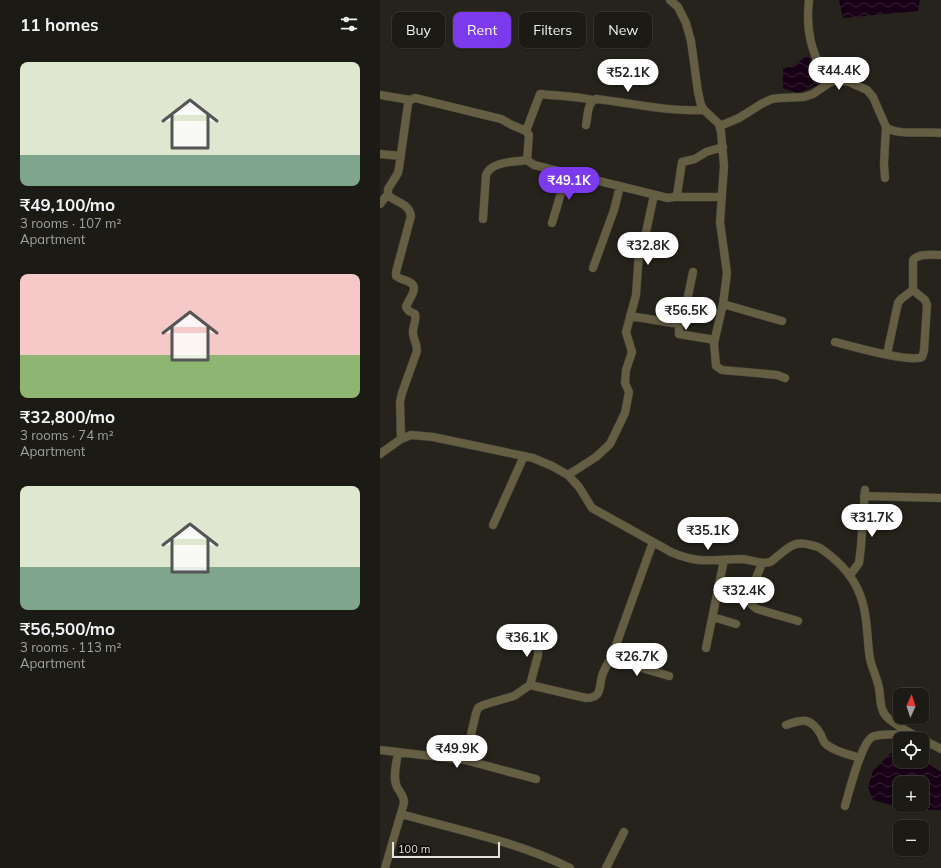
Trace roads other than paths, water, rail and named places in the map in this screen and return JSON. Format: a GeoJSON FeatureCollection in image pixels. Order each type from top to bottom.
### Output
{"type":"FeatureCollection","features":[{"type":"Feature","properties":{"kind":"street"},"geometry":{"type":"LineString","coordinates":[[670,0],[680,10],[686,23],[692,48],[699,99],[704,110],[720,126],[723,147],[724,166],[720,222],[727,273],[723,304],[715,340],[716,366],[719,369],[778,375],[785,378]]}},
{"type":"Feature","properties":{"kind":"street"},"geometry":{"type":"LineString","coordinates":[[808,0],[808,34],[811,46],[827,84]]}},
{"type":"Feature","properties":{"kind":"street"},"geometry":{"type":"LineString","coordinates":[[720,126],[739,118],[772,99],[804,97],[813,94],[833,81],[845,81],[863,87],[867,90],[873,97],[886,127],[884,163],[886,178]]}},
{"type":"Feature","properties":{"kind":"street"},"geometry":{"type":"LineString","coordinates":[[526,131],[540,94],[577,97],[592,100],[596,98],[614,100],[676,110],[704,110]]}},
{"type":"Feature","properties":{"kind":"street"},"geometry":{"type":"LineString","coordinates":[[380,95],[410,100],[415,98],[501,118],[526,131],[529,135],[527,160]]}},
{"type":"Feature","properties":{"kind":"street"},"geometry":{"type":"LineString","coordinates":[[380,204],[388,194],[388,189],[398,173],[408,104],[410,100]]}},
{"type":"Feature","properties":{"kind":"street"},"geometry":{"type":"LineString","coordinates":[[586,125],[592,100]]}},
{"type":"Feature","properties":{"kind":"street"},"geometry":{"type":"LineString","coordinates":[[886,127],[890,130],[898,132],[941,133]]}},
{"type":"Feature","properties":{"kind":"street"},"geometry":{"type":"LineString","coordinates":[[674,197],[677,195],[679,190],[682,162],[695,159],[706,152],[723,147]]}},
{"type":"Feature","properties":{"kind":"street"},"geometry":{"type":"LineString","coordinates":[[380,154],[401,156]]}},
{"type":"Feature","properties":{"kind":"street"},"geometry":{"type":"LineString","coordinates":[[483,219],[486,175],[488,170],[491,167],[502,164],[527,160],[534,164],[566,173],[668,198],[722,197]]}},
{"type":"Feature","properties":{"kind":"street"},"geometry":{"type":"LineString","coordinates":[[552,223],[566,173]]}},
{"type":"Feature","properties":{"kind":"street"},"geometry":{"type":"LineString","coordinates":[[593,268],[614,210],[620,186]]}},
{"type":"Feature","properties":{"kind":"street"},"geometry":{"type":"LineString","coordinates":[[388,194],[391,198],[406,206],[410,211],[411,216],[396,272],[396,276],[411,283],[414,287],[414,291],[406,307],[409,311],[415,314],[416,318],[412,334],[417,345],[417,351],[400,402],[401,439]]}},
{"type":"Feature","properties":{"kind":"street"},"geometry":{"type":"LineString","coordinates":[[568,475],[596,457],[610,444],[625,413],[629,392],[625,383],[626,370],[632,352],[626,332],[637,289],[639,252],[646,232],[654,195]]}},
{"type":"Feature","properties":{"kind":"street"},"geometry":{"type":"LineString","coordinates":[[835,342],[887,354],[913,358],[919,358],[923,355],[927,305],[925,300],[913,290],[912,264],[915,258],[941,255]]}},
{"type":"Feature","properties":{"kind":"street"},"geometry":{"type":"LineString","coordinates":[[693,272],[687,301],[679,324],[679,334],[715,340]]}},
{"type":"Feature","properties":{"kind":"street"},"geometry":{"type":"LineString","coordinates":[[887,354],[898,304],[901,299],[913,290]]}},
{"type":"Feature","properties":{"kind":"street"},"geometry":{"type":"LineString","coordinates":[[723,304],[782,321]]}},
{"type":"Feature","properties":{"kind":"street"},"geometry":{"type":"LineString","coordinates":[[630,316],[679,324]]}},
{"type":"Feature","properties":{"kind":"street"},"geometry":{"type":"LineString","coordinates":[[380,454],[401,439],[411,435],[433,437],[533,458],[568,475],[579,487],[592,508],[684,558],[698,561],[743,559],[762,563],[770,562],[795,543],[803,542],[818,547],[836,561],[850,575],[857,585],[864,605],[870,660],[879,688],[882,710],[887,717],[911,732]]}},
{"type":"Feature","properties":{"kind":"street"},"geometry":{"type":"LineString","coordinates":[[493,525],[524,456]]}},
{"type":"Feature","properties":{"kind":"street"},"geometry":{"type":"LineString","coordinates":[[850,575],[859,563],[864,493],[941,498]]}},
{"type":"Feature","properties":{"kind":"street"},"geometry":{"type":"LineString","coordinates":[[530,685],[552,691],[592,698],[597,695],[600,690],[603,673],[611,659],[653,542]]}},
{"type":"Feature","properties":{"kind":"street"},"geometry":{"type":"LineString","coordinates":[[706,648],[724,560]]}},
{"type":"Feature","properties":{"kind":"street"},"geometry":{"type":"LineString","coordinates":[[762,563],[750,600],[752,605],[757,609],[798,620]]}},
{"type":"Feature","properties":{"kind":"street"},"geometry":{"type":"LineString","coordinates":[[713,617],[736,624]]}},
{"type":"Feature","properties":{"kind":"street"},"geometry":{"type":"LineString","coordinates":[[465,760],[478,708],[483,705],[514,696],[530,685],[538,655],[539,633]]}},
{"type":"Feature","properties":{"kind":"street"},"geometry":{"type":"LineString","coordinates":[[611,659],[669,676]]}},
{"type":"Feature","properties":{"kind":"street"},"geometry":{"type":"LineString","coordinates":[[786,725],[798,721],[812,722],[827,745],[860,758]]}},
{"type":"Feature","properties":{"kind":"street"},"geometry":{"type":"LineString","coordinates":[[845,806],[860,758],[869,740],[873,737],[893,736]]}},
{"type":"Feature","properties":{"kind":"street"},"geometry":{"type":"LineString","coordinates":[[929,742],[941,749]]}},
{"type":"Feature","properties":{"kind":"street"},"geometry":{"type":"LineString","coordinates":[[380,750],[465,760],[536,779]]}},
{"type":"Feature","properties":{"kind":"street"},"geometry":{"type":"LineString","coordinates":[[385,868],[404,803],[404,798],[396,786],[395,778],[398,752]]}},
{"type":"Feature","properties":{"kind":"street"},"geometry":{"type":"LineString","coordinates":[[401,814],[502,843],[553,860],[570,868]]}},
{"type":"Feature","properties":{"kind":"street"},"geometry":{"type":"LineString","coordinates":[[606,868],[624,832]]}},
{"type":"Feature","properties":{"kind":"water"},"geometry":{"type":"Polygon","coordinates":[[[839,0],[920,0],[918,11],[843,18],[839,0]]]}},
{"type":"Feature","properties":{"kind":"water"},"geometry":{"type":"Polygon","coordinates":[[[808,55],[818,76],[818,85],[798,93],[783,88],[783,69],[795,65],[808,55]]]}},
{"type":"Feature","properties":{"kind":"water"},"geometry":{"type":"Polygon","coordinates":[[[891,753],[893,753],[893,768],[929,768],[929,764],[941,772],[941,810],[929,810],[929,776],[893,776],[893,805],[873,800],[868,787],[873,771],[891,753]]]}}]}
